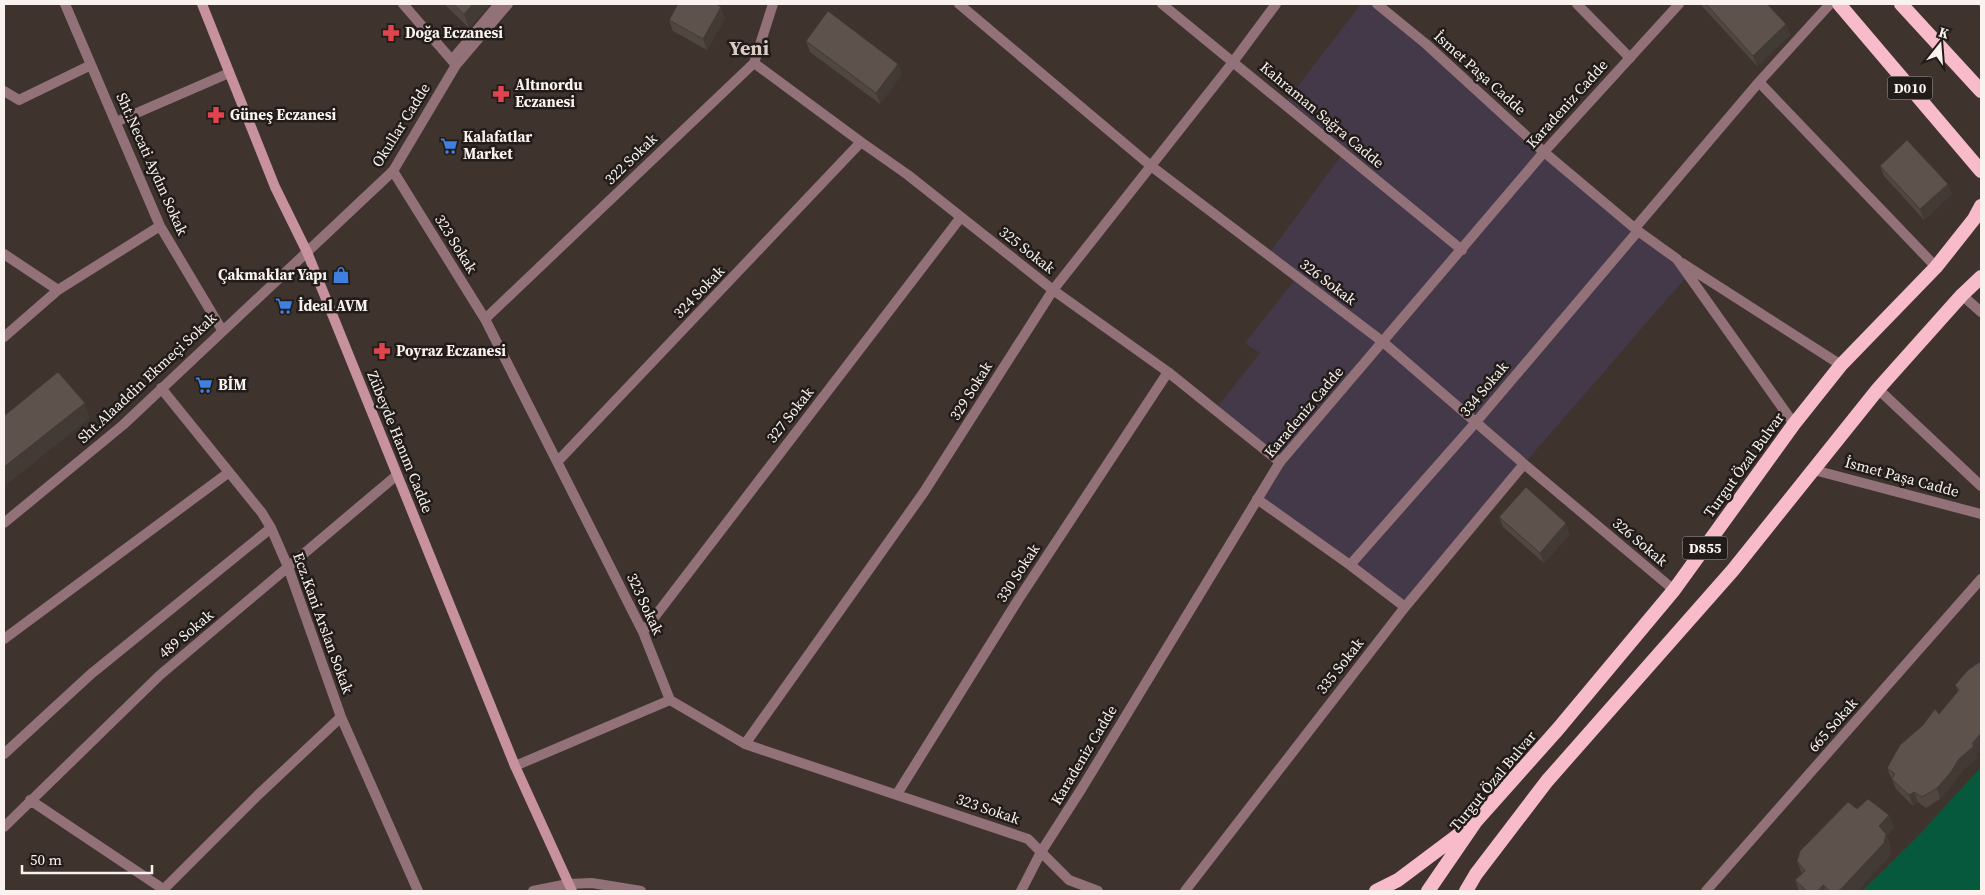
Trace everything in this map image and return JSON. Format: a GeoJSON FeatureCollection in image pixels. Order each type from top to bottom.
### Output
{"type":"FeatureCollection","features":[{"type":"Feature","properties":{"kind":"highway","name":"D010"},"geometry":{"type":"LineString","coordinates":[[1839,4],[1981,171]]}},
{"type":"Feature","properties":{"kind":"highway"},"geometry":{"type":"LineString","coordinates":[[1901,4],[1981,91]]}},
{"type":"Feature","properties":{"kind":"highway","name":"Turgut Özal Bulvar"},"geometry":{"type":"LineString","coordinates":[[1428,891],[1476,821],[1558,729],[1674,590],[1794,424],[1841,365],[1936,268],[1974,219],[1981,206]]}},
{"type":"Feature","properties":{"kind":"highway","name":"D855"},"geometry":{"type":"LineString","coordinates":[[1466,891],[1476,874],[1548,782],[1732,570],[1878,389],[1962,295],[1981,277]]}},
{"type":"Feature","properties":{"kind":"highway"},"geometry":{"type":"LineString","coordinates":[[1376,891],[1398,880],[1476,821]]}},
{"type":"Feature","properties":{"kind":"main road","name":"Zübeyde Hanım Cadde"},"geometry":{"type":"LineString","coordinates":[[202,4],[275,188],[307,252],[515,766],[570,888]]}},
{"type":"Feature","properties":{"kind":"street","name":"Sht.Necati Aydın Sokak"},"geometry":{"type":"LineString","coordinates":[[65,4],[160,226],[222,330]]}},
{"type":"Feature","properties":{"kind":"street"},"geometry":{"type":"LineString","coordinates":[[403,4],[454,62],[499,4]]}},
{"type":"Feature","properties":{"kind":"street","name":"Okullar Cadde"},"geometry":{"type":"LineString","coordinates":[[307,252],[393,171],[454,62],[508,4]]}},
{"type":"Feature","properties":{"kind":"street","name":"322 Sokak"},"geometry":{"type":"LineString","coordinates":[[485,319],[754,63],[773,4]]}},
{"type":"Feature","properties":{"kind":"street","name":"326 Sokak"},"geometry":{"type":"LineString","coordinates":[[959,4],[1151,166],[1383,342],[1674,590]]}},
{"type":"Feature","properties":{"kind":"street","name":"Kahraman Sağra Cadde"},"geometry":{"type":"LineString","coordinates":[[1162,4],[1462,250]]}},
{"type":"Feature","properties":{"kind":"street","name":"329 Sokak"},"geometry":{"type":"LineString","coordinates":[[745,744],[924,492],[1053,290],[1233,62],[1276,4]]}},
{"type":"Feature","properties":{"kind":"street","name":"İsmet Paşa Cadde"},"geometry":{"type":"LineString","coordinates":[[1377,4],[1426,44],[1544,152],[1636,230],[1677,259],[1841,365]]}},
{"type":"Feature","properties":{"kind":"street"},"geometry":{"type":"LineString","coordinates":[[1577,4],[1630,58]]}},
{"type":"Feature","properties":{"kind":"street","name":"Karadeniz Cadde"},"geometry":{"type":"LineString","coordinates":[[1021,891],[1041,852],[1082,788],[1280,462],[1544,152],[1679,4]]}},
{"type":"Feature","properties":{"kind":"street","name":"334 Sokak"},"geometry":{"type":"LineString","coordinates":[[1350,565],[1476,422],[1759,82],[1830,4]]}},
{"type":"Feature","properties":{"kind":"street","name":"325 Sokak"},"geometry":{"type":"LineString","coordinates":[[754,63],[908,175],[1053,290],[1168,372],[1280,462]]}},
{"type":"Feature","properties":{"kind":"street"},"geometry":{"type":"LineString","coordinates":[[4,91],[19,100],[91,64]]}},
{"type":"Feature","properties":{"kind":"street"},"geometry":{"type":"LineString","coordinates":[[116,122],[230,73]]}},
{"type":"Feature","properties":{"kind":"street"},"geometry":{"type":"LineString","coordinates":[[1759,82],[1936,268]]}},
{"type":"Feature","properties":{"kind":"street","name":"324 Sokak"},"geometry":{"type":"LineString","coordinates":[[558,462],[861,142]]}},
{"type":"Feature","properties":{"kind":"street","name":"323 Sokak"},"geometry":{"type":"LineString","coordinates":[[393,171],[485,319],[642,632],[670,700],[745,744],[1028,839],[1069,880],[1098,891]]}},
{"type":"Feature","properties":{"kind":"street","name":"327 Sokak"},"geometry":{"type":"LineString","coordinates":[[642,632],[961,217]]}},
{"type":"Feature","properties":{"kind":"street"},"geometry":{"type":"LineString","coordinates":[[4,337],[58,290],[160,226]]}},
{"type":"Feature","properties":{"kind":"street","name":"Sht.Alaaddin Ekmeçi Sokak"},"geometry":{"type":"LineString","coordinates":[[4,523],[123,425],[307,252]]}},
{"type":"Feature","properties":{"kind":"street"},"geometry":{"type":"LineString","coordinates":[[4,254],[58,290]]}},
{"type":"Feature","properties":{"kind":"street","name":"İsmet Paşa Cadde"},"geometry":{"type":"LineString","coordinates":[[1677,259],[1794,424]]}},
{"type":"Feature","properties":{"kind":"street"},"geometry":{"type":"LineString","coordinates":[[1962,295],[1981,312]]}},
{"type":"Feature","properties":{"kind":"street","name":"330 Sokak"},"geometry":{"type":"LineString","coordinates":[[897,794],[1018,600],[1168,372]]}},
{"type":"Feature","properties":{"kind":"street","name":"Ecz.Kani Arslan Sokak"},"geometry":{"type":"LineString","coordinates":[[161,388],[262,513],[271,528],[288,567],[341,717],[418,891]]}},
{"type":"Feature","properties":{"kind":"street","name":"İsmet Paşa Cadde"},"geometry":{"type":"LineString","coordinates":[[1878,389],[1981,486]]}},
{"type":"Feature","properties":{"kind":"street","name":"335 Sokak"},"geometry":{"type":"LineString","coordinates":[[1185,891],[1405,607],[1524,464]]}},
{"type":"Feature","properties":{"kind":"street","name":"İsmet Paşa Cadde"},"geometry":{"type":"LineString","coordinates":[[1814,470],[1981,514]]}},
{"type":"Feature","properties":{"kind":"street"},"geometry":{"type":"LineString","coordinates":[[4,639],[228,473]]}},
{"type":"Feature","properties":{"kind":"street","name":"489 Sokak"},"geometry":{"type":"LineString","coordinates":[[4,827],[160,675],[397,475]]}},
{"type":"Feature","properties":{"kind":"street"},"geometry":{"type":"LineString","coordinates":[[1257,499],[1350,565],[1405,607]]}},
{"type":"Feature","properties":{"kind":"street"},"geometry":{"type":"LineString","coordinates":[[4,754],[91,674],[271,528]]}},
{"type":"Feature","properties":{"kind":"street","name":"665 Sokak"},"geometry":{"type":"LineString","coordinates":[[1706,891],[1981,578]]}},
{"type":"Feature","properties":{"kind":"street"},"geometry":{"type":"LineString","coordinates":[[515,766],[670,700]]}},
{"type":"Feature","properties":{"kind":"street"},"geometry":{"type":"LineString","coordinates":[[30,800],[164,890],[258,795],[341,717]]}},
{"type":"Feature","properties":{"kind":"street"},"geometry":{"type":"LineString","coordinates":[[534,891],[570,888],[592,883],[641,891]]}},
{"type":"Feature","properties":{"kind":"shaded area"},"geometry":{"type":"Polygon","coordinates":[[[1361,4],[1377,4],[1688,275],[1524,464],[1405,607],[1257,499],[1280,462],[1215,410],[1260,353],[1245,343],[1297,277],[1268,255],[1343,153],[1284,104],[1361,4]]]}},
{"type":"Feature","properties":{"kind":"green space"},"geometry":{"type":"Polygon","coordinates":[[[1981,767],[1981,891],[1862,891],[1919,835],[1981,767]]]}},
{"type":"Feature","properties":{"kind":"building"},"geometry":{"type":"Polygon","coordinates":[[[453,4],[473,4],[464,14],[453,4]]]}},
{"type":"Feature","properties":{"kind":"building"},"geometry":{"type":"Polygon","coordinates":[[[678,4],[716,4],[721,7],[703,39],[669,20],[678,4]]]}},
{"type":"Feature","properties":{"kind":"building"},"geometry":{"type":"Polygon","coordinates":[[[1706,4],[1767,4],[1786,24],[1753,56],[1706,4]]]}},
{"type":"Feature","properties":{"kind":"building"},"geometry":{"type":"Polygon","coordinates":[[[828,11],[898,64],[876,93],[806,41],[828,11]]]}},
{"type":"Feature","properties":{"kind":"building"},"geometry":{"type":"Polygon","coordinates":[[[1907,140],[1948,184],[1920,209],[1880,166],[1907,140]]]}},
{"type":"Feature","properties":{"kind":"building"},"geometry":{"type":"Polygon","coordinates":[[[58,372],[85,403],[4,467],[4,416],[58,372]]]}},
{"type":"Feature","properties":{"kind":"building"},"geometry":{"type":"Polygon","coordinates":[[[1526,487],[1566,523],[1540,553],[1499,517],[1526,487]]]}},
{"type":"Feature","properties":{"kind":"building"},"geometry":{"type":"Polygon","coordinates":[[[1981,661],[1981,733],[1972,744],[1974,746],[1959,759],[1937,788],[1922,797],[1914,792],[1909,795],[1892,779],[1895,774],[1887,768],[1900,745],[1923,725],[1935,709],[1939,714],[1959,690],[1955,685],[1968,670],[1981,661]]]}},
{"type":"Feature","properties":{"kind":"building"},"geometry":{"type":"Polygon","coordinates":[[[1868,799],[1889,815],[1879,826],[1886,834],[1884,843],[1841,889],[1830,891],[1823,885],[1818,891],[1807,891],[1795,880],[1805,871],[1797,861],[1800,851],[1848,802],[1857,809],[1868,799]]]}},
{"type":"Feature","properties":{"kind":"place","name":"Doğa Eczanesi"},"geometry":{"type":"Point","coordinates":[391,33]}},
{"type":"Feature","properties":{"kind":"place","name":"Altınordu Eczanesi"},"geometry":{"type":"Point","coordinates":[501,94]}},
{"type":"Feature","properties":{"kind":"place","name":"Güneş Eczanesi"},"geometry":{"type":"Point","coordinates":[216,115]}},
{"type":"Feature","properties":{"kind":"place","name":"Kalafatlar Market"},"geometry":{"type":"Point","coordinates":[449,146]}},
{"type":"Feature","properties":{"kind":"place","name":"Çakmaklar Yapı"},"geometry":{"type":"Point","coordinates":[341,275]}},
{"type":"Feature","properties":{"kind":"place","name":"İdeal AVM"},"geometry":{"type":"Point","coordinates":[284,306]}},
{"type":"Feature","properties":{"kind":"place","name":"Poyraz Eczanesi"},"geometry":{"type":"Point","coordinates":[382,351]}},
{"type":"Feature","properties":{"kind":"place","name":"BİM"},"geometry":{"type":"Point","coordinates":[204,385]}},
{"type":"Feature","properties":{"kind":"district","name":"Yeni"},"geometry":{"type":"Point","coordinates":[749,48]}}]}
